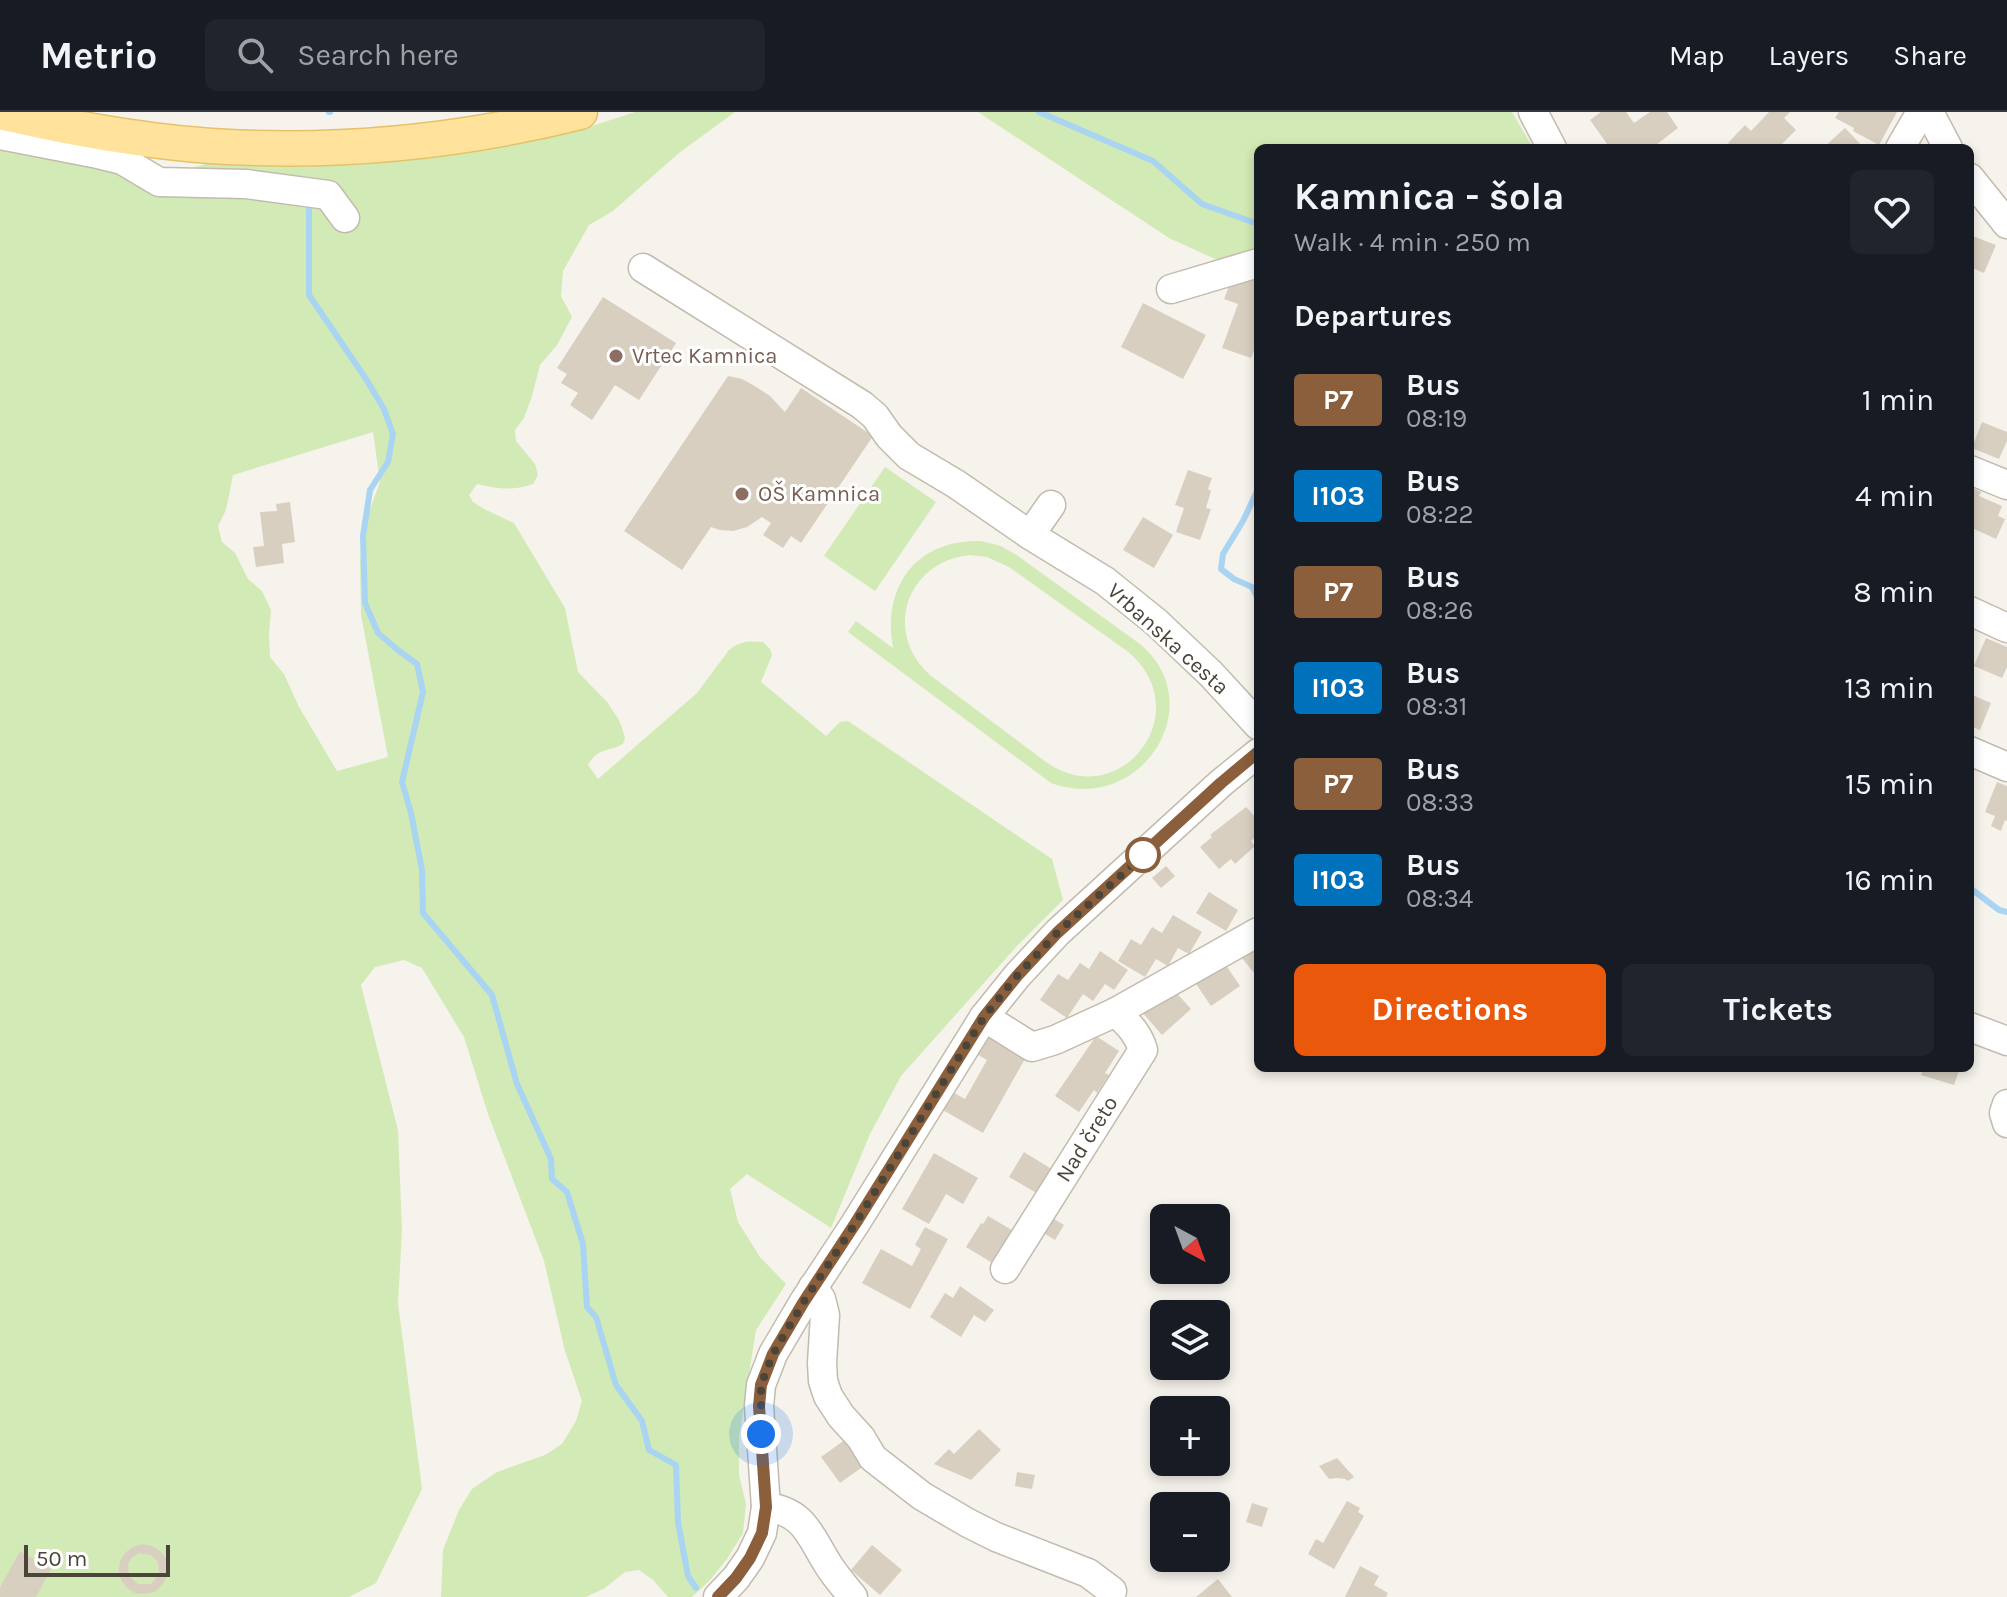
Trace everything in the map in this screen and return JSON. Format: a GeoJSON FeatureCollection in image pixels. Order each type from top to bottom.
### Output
{"type":"FeatureCollection","features":[{"type":"Feature","properties":{"kind":"main road"},"geometry":{"type":"LineString","coordinates":[[0,112],[109,134],[185,144],[291,149],[354,147],[448,138],[580,112]]}},
{"type":"Feature","properties":{"kind":"street"},"geometry":{"type":"LineString","coordinates":[[1533,112],[1550,144]]}},
{"type":"Feature","properties":{"kind":"street"},"geometry":{"type":"LineString","coordinates":[[1903,144],[1921,112]]}},
{"type":"Feature","properties":{"kind":"street"},"geometry":{"type":"LineString","coordinates":[[1929,112],[1946,144]]}},
{"type":"Feature","properties":{"kind":"street"},"geometry":{"type":"LineString","coordinates":[[0,135],[122,160],[159,182],[246,184],[328,195],[345,218]]}},
{"type":"Feature","properties":{"kind":"street"},"geometry":{"type":"LineString","coordinates":[[180,183],[185,144]]}},
{"type":"Feature","properties":{"kind":"street"},"geometry":{"type":"LineString","coordinates":[[1974,183],[2007,224]]}},
{"type":"Feature","properties":{"kind":"street"},"geometry":{"type":"LineString","coordinates":[[1171,289],[1254,264]]}},
{"type":"Feature","properties":{"kind":"street","name":"Vrbanska cesta"},"geometry":{"type":"LineString","coordinates":[[643,268],[862,405],[909,456],[1105,581],[1156,622],[1254,721]]}},
{"type":"Feature","properties":{"kind":"street"},"geometry":{"type":"LineString","coordinates":[[1974,472],[2007,485]]}},
{"type":"Feature","properties":{"kind":"street"},"geometry":{"type":"LineString","coordinates":[[1030,535],[1051,505]]}},
{"type":"Feature","properties":{"kind":"street"},"geometry":{"type":"LineString","coordinates":[[1974,613],[2007,628]]}},
{"type":"Feature","properties":{"kind":"street"},"geometry":{"type":"LineString","coordinates":[[1974,753],[2007,767]]}},
{"type":"Feature","properties":{"kind":"street"},"geometry":{"type":"LineString","coordinates":[[722,1593],[750,1558],[762,1533],[766,1507],[760,1420],[761,1385],[773,1354],[984,1017],[1057,933],[1254,756]]}},
{"type":"Feature","properties":{"kind":"street"},"geometry":{"type":"LineString","coordinates":[[984,1017],[1032,1047],[1055,1040],[1116,1012],[1254,934]]}},
{"type":"Feature","properties":{"kind":"street","name":"Nad čreto"},"geometry":{"type":"LineString","coordinates":[[1005,1269],[1143,1050],[1140,1039],[1116,1012]]}},
{"type":"Feature","properties":{"kind":"street"},"geometry":{"type":"LineString","coordinates":[[1974,1029],[2007,1041]]}},
{"type":"Feature","properties":{"kind":"street"},"geometry":{"type":"LineString","coordinates":[[2007,1104],[2004,1113],[2007,1123]]}},
{"type":"Feature","properties":{"kind":"street"},"geometry":{"type":"LineString","coordinates":[[813,1287],[821,1299],[825,1315],[822,1363],[826,1388],[841,1416],[861,1438],[873,1458],[922,1496],[968,1523],[1088,1573],[1112,1591]]}},
{"type":"Feature","properties":{"kind":"street"},"geometry":{"type":"LineString","coordinates":[[766,1507],[784,1509],[801,1522],[853,1597]]}},
{"type":"Feature","properties":{"kind":"green space"},"geometry":{"type":"Polygon","coordinates":[[[635,112],[735,112],[679,153],[613,211],[589,225],[563,271],[561,296],[572,317],[557,345],[540,365],[524,418],[515,430],[516,441],[535,464],[538,475],[533,484],[519,488],[477,484],[469,495],[484,509],[514,523],[565,608],[578,672],[607,702],[619,720],[625,737],[623,744],[599,753],[588,765],[598,779],[697,693],[729,650],[745,642],[763,642],[772,655],[761,682],[826,736],[840,722],[848,721],[1052,859],[1063,900],[1016,947],[901,1076],[870,1134],[831,1228],[747,1174],[730,1189],[738,1222],[760,1257],[786,1284],[756,1330],[739,1437],[739,1475],[746,1504],[743,1533],[727,1559],[692,1597],[668,1597],[639,1570],[625,1572],[605,1588],[586,1597],[441,1597],[443,1550],[459,1510],[472,1489],[497,1472],[545,1455],[562,1444],[576,1421],[582,1401],[565,1351],[544,1261],[488,1114],[464,1037],[422,968],[404,960],[375,967],[361,985],[398,1130],[402,1230],[398,1303],[422,1489],[376,1583],[349,1597],[0,1597],[0,141],[148,181],[212,162],[356,163],[503,146],[580,130],[635,112]],[[373,432],[233,475],[226,510],[218,526],[222,542],[235,553],[248,579],[262,591],[271,610],[270,657],[284,674],[299,707],[337,771],[388,757],[361,615],[360,561],[368,515],[380,482],[373,432]]]}},
{"type":"Feature","properties":{"kind":"green space"},"geometry":{"type":"Polygon","coordinates":[[[978,112],[1512,112],[1531,144],[1254,144],[1254,256],[1224,263],[1169,238],[978,112]]]}},
{"type":"Feature","properties":{"kind":"green space"},"geometry":{"type":"Polygon","coordinates":[[[885,467],[936,502],[875,591],[824,556],[885,467]]]}},
{"type":"Feature","properties":{"kind":"green space"},"geometry":{"type":"Polygon","coordinates":[[[981,541],[1001,546],[1018,556],[1140,644],[1161,669],[1169,696],[1167,723],[1156,748],[1138,769],[1113,784],[1084,789],[1051,783],[848,632],[856,621],[893,648],[893,605],[908,571],[938,548],[981,541]],[[970,555],[948,560],[930,570],[917,584],[908,601],[905,620],[907,639],[915,658],[930,675],[1046,762],[1074,775],[1101,775],[1124,766],[1142,748],[1153,726],[1156,701],[1148,675],[1127,651],[1009,567],[987,557],[970,555]]]}},
{"type":"Feature","properties":{"kind":"building"},"geometry":{"type":"Polygon","coordinates":[[[1601,112],[1626,112],[1634,123],[1650,112],[1667,112],[1678,128],[1657,144],[1607,144],[1590,120],[1601,112]]]}},
{"type":"Feature","properties":{"kind":"building"},"geometry":{"type":"Polygon","coordinates":[[[1769,112],[1790,112],[1784,118],[1796,130],[1782,144],[1728,143],[1745,125],[1751,131],[1769,112]]]}},
{"type":"Feature","properties":{"kind":"building"},"geometry":{"type":"Polygon","coordinates":[[[1839,112],[1897,112],[1880,144],[1835,118],[1839,112]]]}},
{"type":"Feature","properties":{"kind":"building"},"geometry":{"type":"Polygon","coordinates":[[[1845,128],[1860,144],[1827,144],[1845,128]]]}},
{"type":"Feature","properties":{"kind":"building"},"geometry":{"type":"Polygon","coordinates":[[[1974,237],[1996,245],[1984,273],[1974,269],[1974,237]]]}},
{"type":"Feature","properties":{"kind":"building"},"geometry":{"type":"Polygon","coordinates":[[[1254,274],[1254,350],[1251,358],[1222,348],[1238,304],[1224,299],[1233,276],[1254,274]]]}},
{"type":"Feature","properties":{"kind":"building","name":"Vrtec Kamnica"},"geometry":{"type":"Polygon","coordinates":[[[603,297],[676,343],[639,400],[615,385],[592,420],[570,405],[578,393],[561,383],[567,374],[557,368],[603,297]]]}},
{"type":"Feature","properties":{"kind":"building"},"geometry":{"type":"Polygon","coordinates":[[[1143,303],[1206,335],[1183,379],[1121,347],[1143,303]]]}},
{"type":"Feature","properties":{"kind":"building","name":"OŠ Kamnica"},"geometry":{"type":"Polygon","coordinates":[[[728,376],[753,385],[770,396],[785,412],[801,388],[873,436],[801,543],[791,536],[783,548],[763,535],[771,523],[762,517],[747,527],[733,531],[711,527],[682,570],[624,531],[728,376]]]}},
{"type":"Feature","properties":{"kind":"building"},"geometry":{"type":"Polygon","coordinates":[[[1982,422],[2007,432],[2007,441],[1999,459],[1974,449],[1982,422]]]}},
{"type":"Feature","properties":{"kind":"building"},"geometry":{"type":"Polygon","coordinates":[[[1188,470],[1212,478],[1206,508],[1211,509],[1200,540],[1176,532],[1184,508],[1175,505],[1188,470]]]}},
{"type":"Feature","properties":{"kind":"building"},"geometry":{"type":"Polygon","coordinates":[[[1974,489],[1981,492],[1979,496],[2002,506],[1998,516],[2005,519],[1996,539],[1974,529],[1974,489]]]}},
{"type":"Feature","properties":{"kind":"building"},"geometry":{"type":"Polygon","coordinates":[[[290,502],[295,542],[282,544],[284,563],[256,567],[253,547],[264,546],[260,512],[277,511],[276,504],[290,502]]]}},
{"type":"Feature","properties":{"kind":"building"},"geometry":{"type":"Polygon","coordinates":[[[1143,517],[1173,535],[1154,568],[1123,550],[1143,517]]]}},
{"type":"Feature","properties":{"kind":"building"},"geometry":{"type":"Polygon","coordinates":[[[1986,638],[2007,647],[2007,667],[2002,678],[1974,666],[1986,638]]]}},
{"type":"Feature","properties":{"kind":"building"},"geometry":{"type":"Polygon","coordinates":[[[1974,696],[1991,703],[1980,730],[1974,728],[1974,696]]]}},
{"type":"Feature","properties":{"kind":"building"},"geometry":{"type":"Polygon","coordinates":[[[1997,782],[2007,786],[2007,821],[2001,831],[1991,826],[1995,816],[1985,812],[1997,782]]]}},
{"type":"Feature","properties":{"kind":"building"},"geometry":{"type":"Polygon","coordinates":[[[1246,807],[1254,816],[1254,838],[1251,841],[1254,847],[1235,864],[1231,859],[1219,869],[1200,847],[1212,837],[1210,835],[1246,807]]]}},
{"type":"Feature","properties":{"kind":"building"},"geometry":{"type":"Polygon","coordinates":[[[1166,866],[1175,876],[1161,888],[1152,878],[1166,866]]]}},
{"type":"Feature","properties":{"kind":"building"},"geometry":{"type":"Polygon","coordinates":[[[1209,892],[1238,910],[1226,931],[1196,913],[1209,892]]]}},
{"type":"Feature","properties":{"kind":"building"},"geometry":{"type":"Polygon","coordinates":[[[1173,915],[1202,932],[1189,954],[1178,948],[1168,966],[1156,959],[1145,977],[1118,961],[1131,939],[1141,945],[1152,927],[1162,933],[1173,915]]]}},
{"type":"Feature","properties":{"kind":"building"},"geometry":{"type":"Polygon","coordinates":[[[1254,948],[1254,973],[1242,958],[1254,948]]]}},
{"type":"Feature","properties":{"kind":"building"},"geometry":{"type":"Polygon","coordinates":[[[1100,951],[1128,970],[1114,990],[1105,984],[1093,1001],[1083,994],[1067,1018],[1040,1000],[1058,974],[1068,980],[1080,963],[1089,969],[1100,951]]]}},
{"type":"Feature","properties":{"kind":"building"},"geometry":{"type":"Polygon","coordinates":[[[1221,958],[1240,986],[1211,1006],[1192,978],[1221,958]]]}},
{"type":"Feature","properties":{"kind":"building"},"geometry":{"type":"Polygon","coordinates":[[[1171,987],[1191,1009],[1162,1035],[1142,1012],[1171,987]]]}},
{"type":"Feature","properties":{"kind":"building"},"geometry":{"type":"Polygon","coordinates":[[[984,1033],[1026,1057],[983,1133],[941,1109],[951,1091],[965,1099],[987,1060],[973,1052],[984,1033]]]}},
{"type":"Feature","properties":{"kind":"building"},"geometry":{"type":"Polygon","coordinates":[[[1096,1036],[1119,1051],[1105,1073],[1109,1075],[1079,1112],[1055,1096],[1096,1036]]]}},
{"type":"Feature","properties":{"kind":"building"},"geometry":{"type":"Polygon","coordinates":[[[1922,1072],[1959,1072],[1954,1085],[1921,1075],[1922,1072]]]}},
{"type":"Feature","properties":{"kind":"building"},"geometry":{"type":"Polygon","coordinates":[[[1024,1152],[1053,1170],[1038,1194],[1009,1177],[1024,1152]]]}},
{"type":"Feature","properties":{"kind":"building"},"geometry":{"type":"Polygon","coordinates":[[[934,1153],[978,1178],[963,1204],[946,1194],[929,1224],[902,1209],[934,1153]]]}},
{"type":"Feature","properties":{"kind":"building"},"geometry":{"type":"Polygon","coordinates":[[[1046,1214],[1064,1225],[1055,1240],[1037,1229],[1046,1214]]]}},
{"type":"Feature","properties":{"kind":"building"},"geometry":{"type":"Polygon","coordinates":[[[988,1216],[1020,1235],[994,1264],[966,1247],[988,1216]]]}},
{"type":"Feature","properties":{"kind":"building"},"geometry":{"type":"Polygon","coordinates":[[[925,1227],[948,1239],[910,1309],[862,1283],[881,1249],[912,1266],[921,1249],[915,1245],[925,1227]]]}},
{"type":"Feature","properties":{"kind":"building"},"geometry":{"type":"Polygon","coordinates":[[[960,1286],[994,1310],[985,1322],[974,1315],[961,1337],[930,1317],[945,1293],[953,1298],[960,1286]]]}},
{"type":"Feature","properties":{"kind":"building"},"geometry":{"type":"Polygon","coordinates":[[[979,1429],[1001,1450],[971,1480],[934,1464],[949,1449],[954,1454],[979,1429]]]}},
{"type":"Feature","properties":{"kind":"building"},"geometry":{"type":"Polygon","coordinates":[[[849,1437],[868,1463],[840,1483],[821,1457],[849,1437]]]}},
{"type":"Feature","properties":{"kind":"building"},"geometry":{"type":"Polygon","coordinates":[[[1337,1458],[1354,1477],[1348,1481],[1329,1479],[1319,1466],[1337,1458]]]}},
{"type":"Feature","properties":{"kind":"building"},"geometry":{"type":"Polygon","coordinates":[[[1017,1472],[1035,1475],[1032,1489],[1015,1486],[1017,1472]]]}},
{"type":"Feature","properties":{"kind":"building"},"geometry":{"type":"Polygon","coordinates":[[[1347,1501],[1360,1508],[1358,1512],[1364,1516],[1334,1569],[1308,1554],[1316,1539],[1323,1543],[1347,1501]]]}},
{"type":"Feature","properties":{"kind":"building"},"geometry":{"type":"Polygon","coordinates":[[[1252,1503],[1268,1508],[1262,1527],[1246,1522],[1252,1503]]]}},
{"type":"Feature","properties":{"kind":"building"},"geometry":{"type":"Polygon","coordinates":[[[142,1544],[152,1546],[166,1558],[167,1577],[155,1592],[135,1593],[121,1580],[120,1561],[133,1547],[142,1544]],[[139,1553],[128,1564],[129,1576],[138,1584],[151,1584],[159,1574],[158,1562],[151,1555],[139,1553]]]}},
{"type":"Feature","properties":{"kind":"building"},"geometry":{"type":"Polygon","coordinates":[[[872,1545],[902,1570],[880,1595],[851,1570],[872,1545]]]}},
{"type":"Feature","properties":{"kind":"building"},"geometry":{"type":"Polygon","coordinates":[[[20,1551],[51,1569],[36,1597],[0,1597],[0,1588],[20,1551]]]}},
{"type":"Feature","properties":{"kind":"building"},"geometry":{"type":"Polygon","coordinates":[[[1360,1566],[1379,1576],[1374,1585],[1388,1593],[1386,1597],[1345,1597],[1360,1566]]]}},
{"type":"Feature","properties":{"kind":"building"},"geometry":{"type":"Polygon","coordinates":[[[1218,1579],[1232,1597],[1196,1597],[1218,1579]]]}},
{"type":"Feature","properties":{"kind":"waterway"},"geometry":{"type":"LineString","coordinates":[[1039,112],[1153,161],[1202,204],[1254,223]]}},
{"type":"Feature","properties":{"kind":"waterway"},"geometry":{"type":"LineString","coordinates":[[309,209],[309,295],[366,379],[384,409],[393,434],[388,462],[370,490],[363,536],[365,603],[378,633],[417,664],[423,692],[402,782],[422,870],[423,913],[492,995],[517,1084],[551,1159],[552,1179],[567,1192],[583,1244],[587,1307],[596,1317],[616,1385],[642,1421],[649,1450],[676,1465],[678,1522],[688,1576],[696,1588]]}},
{"type":"Feature","properties":{"kind":"waterway"},"geometry":{"type":"LineString","coordinates":[[1254,498],[1223,554],[1221,569],[1254,591]]}},
{"type":"Feature","properties":{"kind":"waterway"},"geometry":{"type":"LineString","coordinates":[[1974,891],[1999,910],[2007,912]]}},
{"type":"Feature","properties":{"kind":"bus line","name":"P7"},"geometry":{"type":"LineString","coordinates":[[718,1597],[750,1558],[762,1533],[766,1491],[759,1406],[761,1385],[773,1354],[984,1017],[1057,933],[1254,755]]}},
{"type":"Feature","properties":{"kind":"place","name":"Vrtec Kamnica"},"geometry":{"type":"Point","coordinates":[616,356]}},
{"type":"Feature","properties":{"kind":"place","name":"OŠ Kamnica"},"geometry":{"type":"Point","coordinates":[742,494]}},
{"type":"Feature","properties":{"kind":"route"},"geometry":{"type":"LineString","coordinates":[[761,1434],[761,1385],[773,1354],[984,1017],[1057,933],[1148,851],[1143,855]]}}]}
